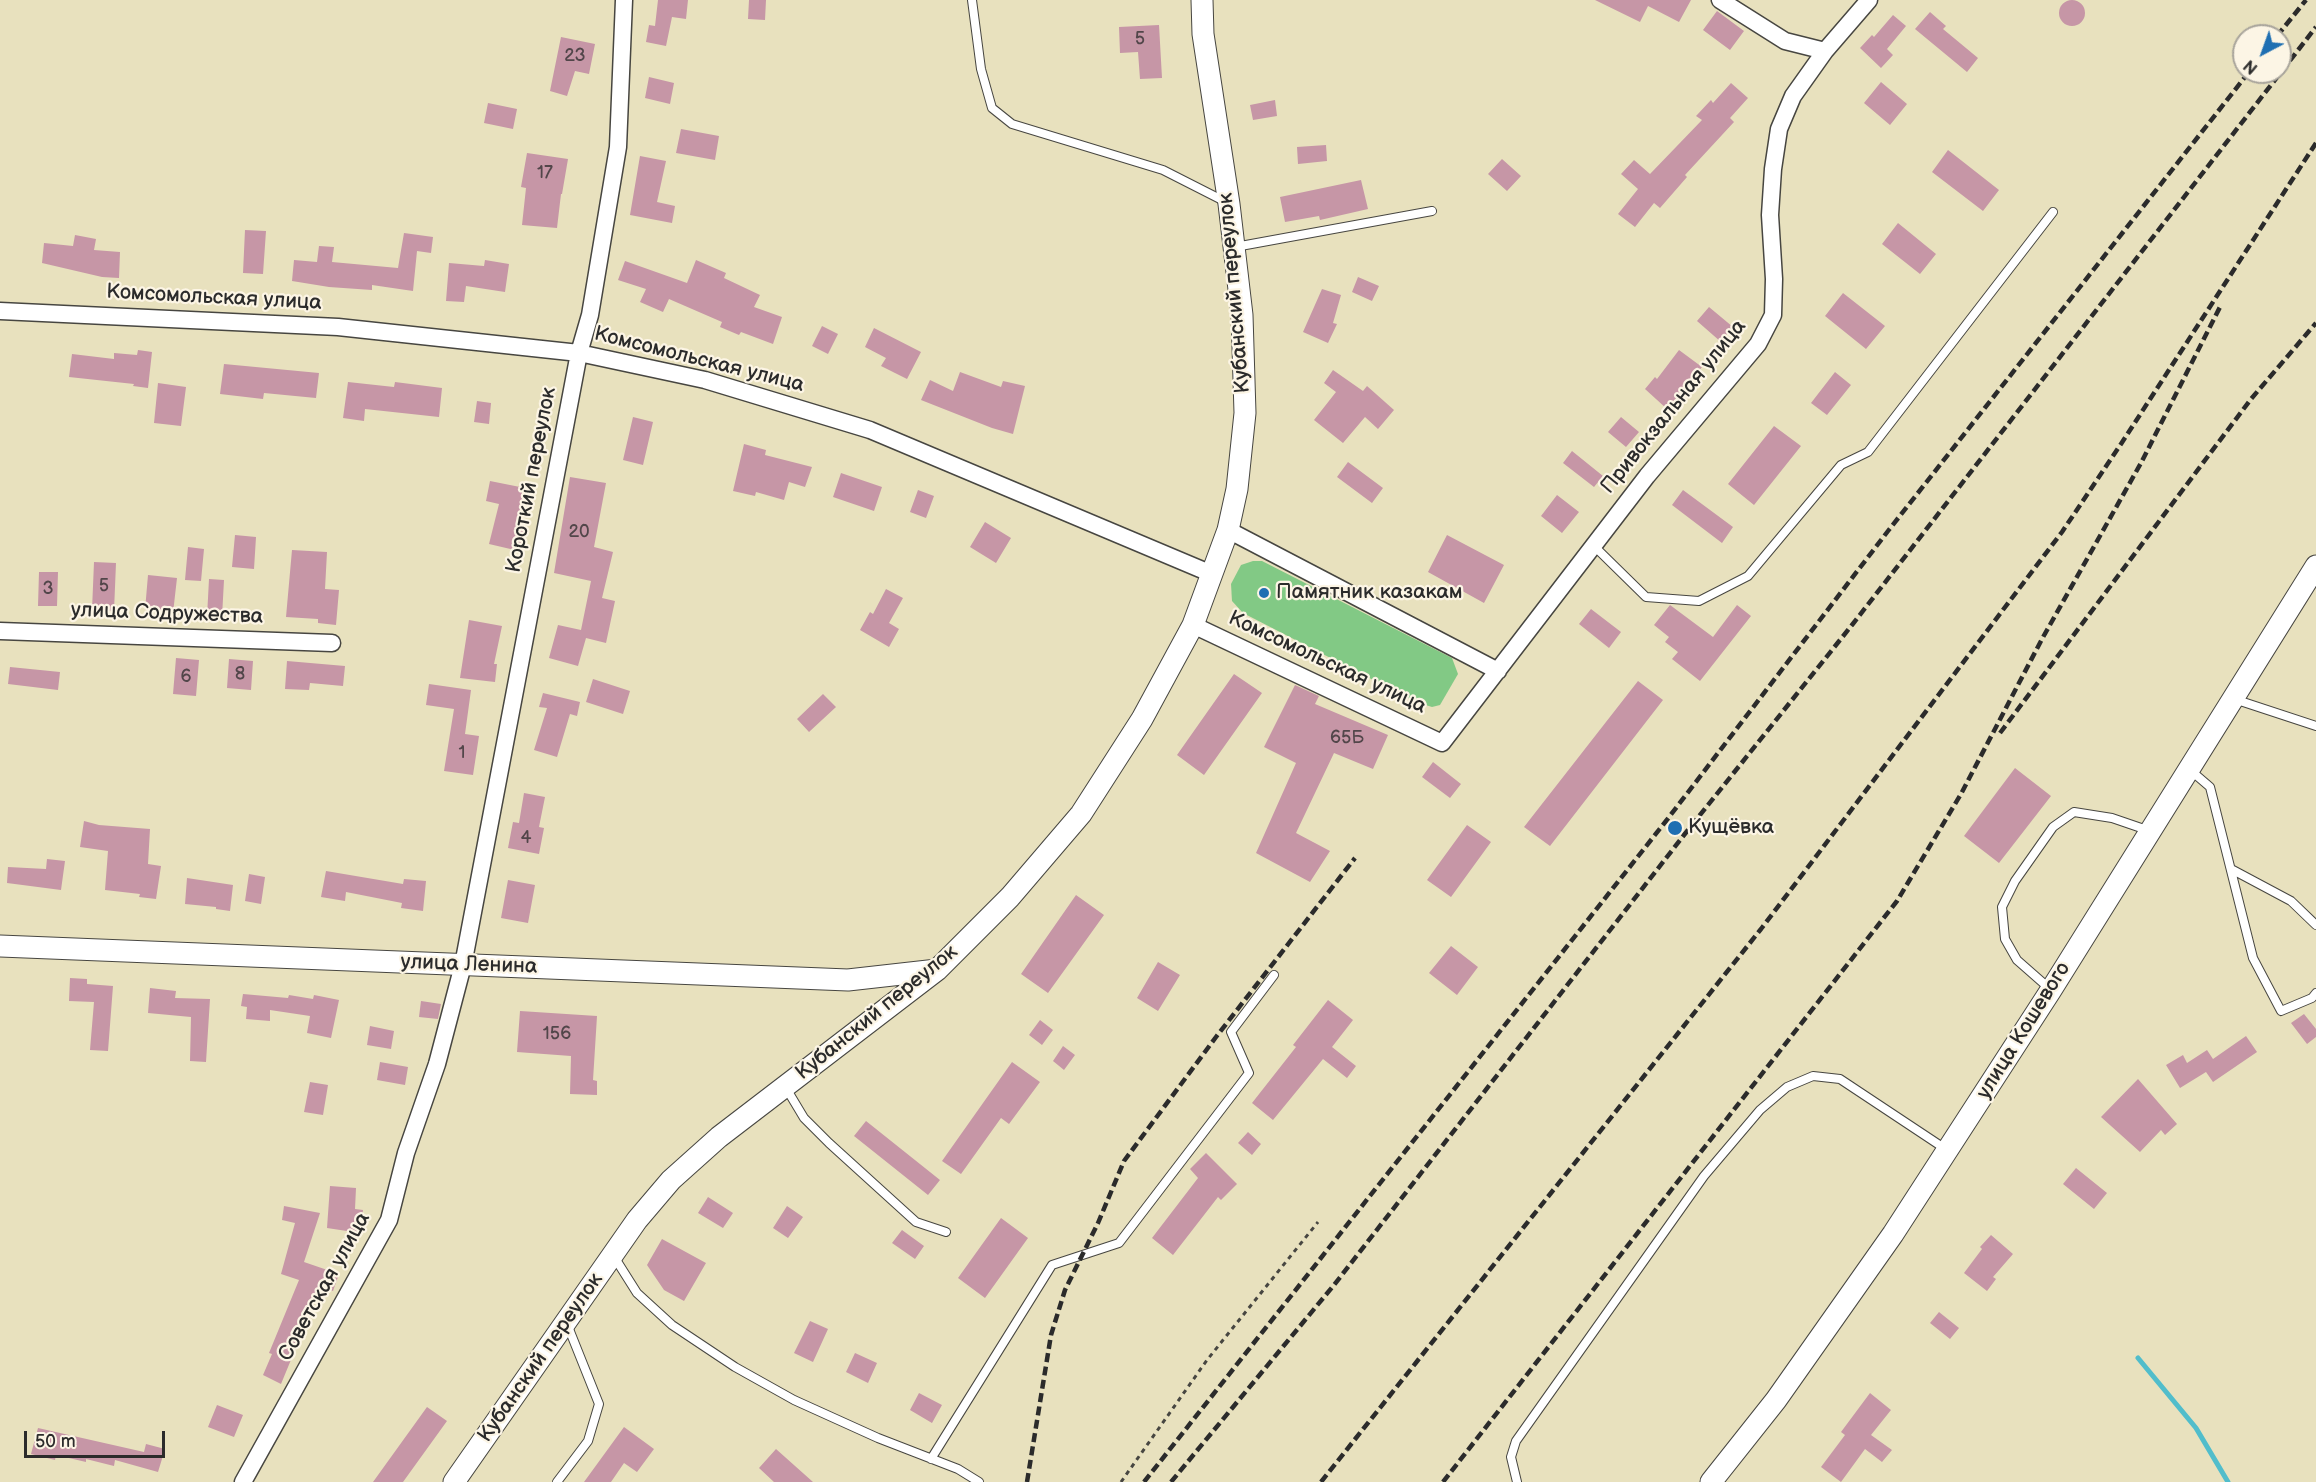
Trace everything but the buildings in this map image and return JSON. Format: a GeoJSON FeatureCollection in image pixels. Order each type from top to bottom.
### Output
{"type":"FeatureCollection","features":[{"type":"Feature","properties":{"kind":"street","name":"Короткий переулок"},"geometry":{"type":"LineString","coordinates":[[463,965],[579,352],[590,315],[618,147],[624,0]]}},
{"type":"Feature","properties":{"kind":"street","name":"Кубанский переулок"},"geometry":{"type":"LineString","coordinates":[[454,1482],[637,1220],[671,1180],[719,1137],[937,970],[1010,897],[1081,814],[1142,719],[1193,625],[1228,530],[1237,489],[1245,413],[1242,315],[1229,204],[1203,34],[1202,0]]}},
{"type":"Feature","properties":{"kind":"street"},"geometry":{"type":"LineString","coordinates":[[1720,0],[1785,40],[1825,51]]}},
{"type":"Feature","properties":{"kind":"street","name":"Привокзальная улица"},"geometry":{"type":"LineString","coordinates":[[1442,743],[1647,476],[1758,344],[1773,315],[1774,279],[1770,215],[1773,169],[1779,129],[1793,96],[1825,51],[1869,0]]}},
{"type":"Feature","properties":{"kind":"street","name":"Комсомольская улица"},"geometry":{"type":"LineString","coordinates":[[0,311],[338,327],[579,352],[705,380],[870,430],[1212,574]]}},
{"type":"Feature","properties":{"kind":"street"},"geometry":{"type":"LineString","coordinates":[[1228,530],[1498,671]]}},
{"type":"Feature","properties":{"kind":"street","name":"улица Кошевого"},"geometry":{"type":"LineString","coordinates":[[1711,1482],[1776,1400],[1893,1234],[2051,990],[2316,566]]}},
{"type":"Feature","properties":{"kind":"street","name":"Комсомольская улица"},"geometry":{"type":"LineString","coordinates":[[1193,625],[1442,743]]}},
{"type":"Feature","properties":{"kind":"street","name":"улица Содружества"},"geometry":{"type":"LineString","coordinates":[[0,631],[332,643]]}},
{"type":"Feature","properties":{"kind":"street","name":"улица Ленина"},"geometry":{"type":"LineString","coordinates":[[0,946],[848,980],[937,970]]}},
{"type":"Feature","properties":{"kind":"street","name":"Советская улица"},"geometry":{"type":"LineString","coordinates":[[243,1482],[389,1220],[406,1152],[437,1064],[463,965]]}},
{"type":"Feature","properties":{"kind":"lane"},"geometry":{"type":"LineString","coordinates":[[972,0],[981,69],[992,108],[1005,119],[1012,124],[1060,140],[1163,170],[1229,204]]}},
{"type":"Feature","properties":{"kind":"lane"},"geometry":{"type":"LineString","coordinates":[[1234,247],[1432,212]]}},
{"type":"Feature","properties":{"kind":"lane"},"geometry":{"type":"LineString","coordinates":[[1593,545],[1646,597],[1699,601],[1748,576],[1841,465],[1868,452],[2053,212]]}},
{"type":"Feature","properties":{"kind":"lane"},"geometry":{"type":"LineString","coordinates":[[2233,698],[2316,726]]}},
{"type":"Feature","properties":{"kind":"lane"},"geometry":{"type":"LineString","coordinates":[[2189,769],[2210,787],[2253,958],[2281,1011],[2312,998],[2316,993]]}},
{"type":"Feature","properties":{"kind":"lane"},"geometry":{"type":"LineString","coordinates":[[2051,990],[2017,960],[2005,939],[2002,907],[2015,881],[2054,826],[2074,812],[2112,818],[2150,831]]}},
{"type":"Feature","properties":{"kind":"lane"},"geometry":{"type":"LineString","coordinates":[[2231,869],[2291,901],[2316,925]]}},
{"type":"Feature","properties":{"kind":"lane"},"geometry":{"type":"LineString","coordinates":[[931,1459],[1052,1265],[1119,1243],[1249,1073],[1231,1032],[1274,975]]}},
{"type":"Feature","properties":{"kind":"lane"},"geometry":{"type":"LineString","coordinates":[[1517,1482],[1511,1457],[1516,1441],[1704,1176],[1760,1110],[1787,1087],[1813,1076],[1840,1079],[1948,1150]]}},
{"type":"Feature","properties":{"kind":"lane"},"geometry":{"type":"LineString","coordinates":[[785,1088],[804,1118],[916,1222],[946,1232]]}},
{"type":"Feature","properties":{"kind":"lane"},"geometry":{"type":"LineString","coordinates":[[613,1254],[637,1293],[672,1325],[735,1367],[794,1400],[878,1438],[958,1469],[979,1482]]}},
{"type":"Feature","properties":{"kind":"lane"},"geometry":{"type":"LineString","coordinates":[[557,1482],[588,1441],[599,1404],[566,1321]]}},
{"type":"Feature","properties":{"kind":"path"},"geometry":{"type":"LineString","coordinates":[[1121,1482],[1207,1360],[1318,1222]]}},
{"type":"Feature","properties":{"kind":"green space"},"geometry":{"type":"Polygon","coordinates":[[[1262,561],[1452,658],[1458,674],[1440,705],[1432,707],[1416,702],[1243,613],[1232,601],[1231,584],[1241,565],[1262,561]]]}},
{"type":"Feature","properties":{"kind":"waterway"},"geometry":{"type":"LineString","coordinates":[[2138,1358],[2196,1428],[2228,1482]]}},
{"type":"Feature","properties":{"kind":"railway"},"geometry":{"type":"LineString","coordinates":[[2287,24],[2306,0]]}},
{"type":"Feature","properties":{"kind":"railway"},"geometry":{"type":"LineString","coordinates":[[1171,1482],[1334,1285],[1684,835],[1852,625],[2316,27]]}},
{"type":"Feature","properties":{"kind":"railway"},"geometry":{"type":"LineString","coordinates":[[1144,1482],[1666,821],[1888,531],[2240,84]]}},
{"type":"Feature","properties":{"kind":"railway"},"geometry":{"type":"LineString","coordinates":[[1321,1482],[1761,929],[2062,532],[2316,143]]}},
{"type":"Feature","properties":{"kind":"railway"},"geometry":{"type":"LineString","coordinates":[[1443,1482],[1897,901],[1961,794],[2042,639],[2141,463],[2221,305]]}},
{"type":"Feature","properties":{"kind":"railway"},"geometry":{"type":"LineString","coordinates":[[2000,733],[2251,399],[2316,323]]}},
{"type":"Feature","properties":{"kind":"railway"},"geometry":{"type":"LineString","coordinates":[[1027,1482],[1051,1335],[1065,1290],[1098,1223],[1124,1161],[1216,1037],[1355,858]]}},
{"type":"Feature","properties":{"kind":"place","name":"Памятник казакам"},"geometry":{"type":"Point","coordinates":[1264,593]}},
{"type":"Feature","properties":{"kind":"place","name":"Кущёвка"},"geometry":{"type":"Point","coordinates":[1675,828]}}]}
